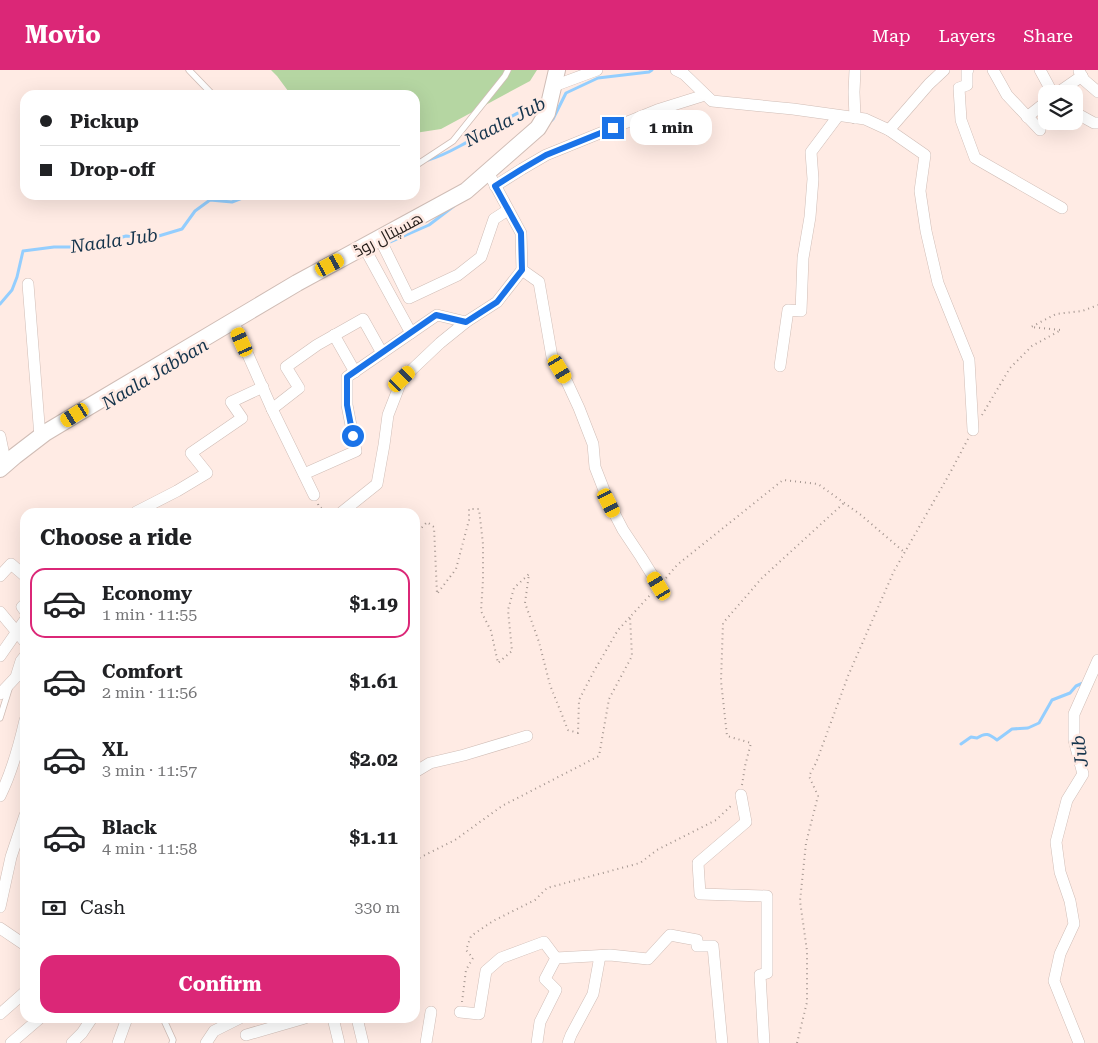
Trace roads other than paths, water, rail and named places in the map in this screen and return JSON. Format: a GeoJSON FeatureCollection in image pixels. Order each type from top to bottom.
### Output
{"type":"FeatureCollection","features":[{"type":"Feature","properties":{"kind":"main road","name":"ھسپتال روڈ"},"geometry":{"type":"LineString","coordinates":[[3,467],[40,437],[297,283],[382,243],[466,192],[492,180],[538,128],[547,113],[556,78]]}},
{"type":"Feature","properties":{"kind":"street"},"geometry":{"type":"LineString","coordinates":[[556,78],[597,70]]}},
{"type":"Feature","properties":{"kind":"street"},"geometry":{"type":"LineString","coordinates":[[676,70],[684,74],[712,101],[793,109],[865,119],[889,130],[925,155],[920,191],[926,231],[938,283],[969,360],[974,430]]}},
{"type":"Feature","properties":{"kind":"street"},"geometry":{"type":"LineString","coordinates":[[855,70],[855,118]]}},
{"type":"Feature","properties":{"kind":"street"},"geometry":{"type":"LineString","coordinates":[[889,130],[929,84],[944,70]]}},
{"type":"Feature","properties":{"kind":"street"},"geometry":{"type":"LineString","coordinates":[[968,70],[967,85],[959,88],[961,120],[975,158],[1062,208]]}},
{"type":"Feature","properties":{"kind":"street"},"geometry":{"type":"LineString","coordinates":[[993,70],[1007,96],[1038,128]]}},
{"type":"Feature","properties":{"kind":"street"},"geometry":{"type":"LineString","coordinates":[[1040,70],[1049,85]]}},
{"type":"Feature","properties":{"kind":"street"},"geometry":{"type":"LineString","coordinates":[[1065,85],[1080,73],[1098,92]]}},
{"type":"Feature","properties":{"kind":"street"},"geometry":{"type":"LineString","coordinates":[[347,508],[377,484],[388,414],[402,379],[440,343],[466,322],[497,302],[522,270],[521,233],[492,180],[522,169],[546,155],[657,110],[706,95]]}},
{"type":"Feature","properties":{"kind":"street"},"geometry":{"type":"LineString","coordinates":[[1027,117],[1038,108]]}},
{"type":"Feature","properties":{"kind":"street"},"geometry":{"type":"LineString","coordinates":[[780,366],[788,310],[801,311],[803,258],[810,216],[813,179],[811,152],[838,116]]}},
{"type":"Feature","properties":{"kind":"street"},"geometry":{"type":"LineString","coordinates":[[1083,116],[1098,123]]}},
{"type":"Feature","properties":{"kind":"street"},"geometry":{"type":"LineString","coordinates":[[382,243],[410,298],[458,275],[481,257],[494,219],[508,210]]}},
{"type":"Feature","properties":{"kind":"street"},"geometry":{"type":"LineString","coordinates":[[366,251],[411,333]]}},
{"type":"Feature","properties":{"kind":"street"},"geometry":{"type":"LineString","coordinates":[[522,270],[539,282],[552,357],[567,382],[579,408],[593,444],[595,467],[609,503],[623,530],[659,586]]}},
{"type":"Feature","properties":{"kind":"street"},"geometry":{"type":"LineString","coordinates":[[28,284],[40,437]]}},
{"type":"Feature","properties":{"kind":"street"},"geometry":{"type":"LineString","coordinates":[[304,474],[356,451],[347,405],[347,377],[436,315],[466,322]]}},
{"type":"Feature","properties":{"kind":"street"},"geometry":{"type":"LineString","coordinates":[[272,409],[299,388],[286,367],[317,345],[363,319],[382,353]]}},
{"type":"Feature","properties":{"kind":"street"},"geometry":{"type":"LineString","coordinates":[[233,321],[272,409],[314,495]]}},
{"type":"Feature","properties":{"kind":"street"},"geometry":{"type":"LineString","coordinates":[[334,335],[355,372]]}},
{"type":"Feature","properties":{"kind":"street"},"geometry":{"type":"LineString","coordinates":[[144,508],[207,473],[191,453],[242,418],[231,402],[263,387]]}},
{"type":"Feature","properties":{"kind":"street"},"geometry":{"type":"LineString","coordinates":[[0,436],[3,467]]}},
{"type":"Feature","properties":{"kind":"street"},"geometry":{"type":"LineString","coordinates":[[0,576],[11,564],[20,572]]}},
{"type":"Feature","properties":{"kind":"street"},"geometry":{"type":"LineString","coordinates":[[0,612],[20,636]]}},
{"type":"Feature","properties":{"kind":"street"},"geometry":{"type":"LineString","coordinates":[[0,656],[20,628]]}},
{"type":"Feature","properties":{"kind":"street"},"geometry":{"type":"LineString","coordinates":[[1079,1043],[1054,981],[1060,954],[1074,924],[1070,901],[1060,872],[1056,842],[1067,800],[1083,774],[1074,740],[1074,714],[1098,660]]}},
{"type":"Feature","properties":{"kind":"street"},"geometry":{"type":"LineString","coordinates":[[0,694],[16,677],[20,664]]}},
{"type":"Feature","properties":{"kind":"street"},"geometry":{"type":"LineString","coordinates":[[420,769],[430,763],[464,756],[527,736]]}},
{"type":"Feature","properties":{"kind":"street"},"geometry":{"type":"LineString","coordinates":[[0,796],[7,782],[20,742]]}},
{"type":"Feature","properties":{"kind":"street"},"geometry":{"type":"LineString","coordinates":[[741,795],[746,822],[698,863],[700,894],[768,896],[767,973],[760,975],[764,1043]]}},
{"type":"Feature","properties":{"kind":"street"},"geometry":{"type":"LineString","coordinates":[[0,907],[11,857],[20,829]]}},
{"type":"Feature","properties":{"kind":"street"},"geometry":{"type":"LineString","coordinates":[[0,928],[20,942]]}},
{"type":"Feature","properties":{"kind":"street"},"geometry":{"type":"LineString","coordinates":[[556,958],[600,956],[648,958],[670,935],[697,940],[697,946],[713,946],[722,1043]]}},
{"type":"Feature","properties":{"kind":"street"},"geometry":{"type":"LineString","coordinates":[[460,1012],[479,1014],[486,971],[501,958],[544,942],[556,958]]}},
{"type":"Feature","properties":{"kind":"street"},"geometry":{"type":"LineString","coordinates":[[568,1043],[593,994],[600,956]]}},
{"type":"Feature","properties":{"kind":"street"},"geometry":{"type":"LineString","coordinates":[[537,1043],[540,1022],[556,990],[545,979],[556,958]]}},
{"type":"Feature","properties":{"kind":"street"},"geometry":{"type":"LineString","coordinates":[[0,1014],[20,996]]}},
{"type":"Feature","properties":{"kind":"street"},"geometry":{"type":"LineString","coordinates":[[426,1043],[431,1012]]}},
{"type":"Feature","properties":{"kind":"street"},"geometry":{"type":"LineString","coordinates":[[11,1043],[34,1023]]}},
{"type":"Feature","properties":{"kind":"street"},"geometry":{"type":"LineString","coordinates":[[72,1043],[89,1023]]}},
{"type":"Feature","properties":{"kind":"street"},"geometry":{"type":"LineString","coordinates":[[118,1043],[125,1023]]}},
{"type":"Feature","properties":{"kind":"street"},"geometry":{"type":"LineString","coordinates":[[206,1043],[214,1032],[229,1023]]}},
{"type":"Feature","properties":{"kind":"street"},"geometry":{"type":"LineString","coordinates":[[240,1023],[248,1039],[283,1023]]}},
{"type":"Feature","properties":{"kind":"street"},"geometry":{"type":"LineString","coordinates":[[334,1023],[339,1043]]}},
{"type":"Feature","properties":{"kind":"street"},"geometry":{"type":"LineString","coordinates":[[359,1023],[363,1043]]}},
{"type":"Feature","properties":{"kind":"lane"},"geometry":{"type":"LineString","coordinates":[[189,70],[208,90]]}},
{"type":"Feature","properties":{"kind":"lane"},"geometry":{"type":"LineString","coordinates":[[420,163],[453,141],[508,70]]}},
{"type":"Feature","properties":{"kind":"lane"},"geometry":{"type":"LineString","coordinates":[[0,718],[11,682]]}},
{"type":"Feature","properties":{"kind":"lane"},"geometry":{"type":"LineString","coordinates":[[165,1023],[173,1040],[172,1043]]}},
{"type":"Feature","properties":{"kind":"waterway","name":"Naala Jabban"},"geometry":{"type":"LineString","coordinates":[[551,121],[566,93],[598,78],[649,72],[652,70]]}},
{"type":"Feature","properties":{"kind":"waterway","name":"Naala Jub"},"geometry":{"type":"LineString","coordinates":[[428,160],[452,150],[512,116],[544,101]]}},
{"type":"Feature","properties":{"kind":"waterway","name":"Naala Jub"},"geometry":{"type":"LineString","coordinates":[[0,304],[12,290],[23,251],[54,247],[88,247],[126,236],[152,238],[182,229],[195,211],[210,200]]}},
{"type":"Feature","properties":{"kind":"waterway","name":"Naala Jub"},"geometry":{"type":"LineString","coordinates":[[210,200],[232,202],[237,200]]}},
{"type":"Feature","properties":{"kind":"waterway","name":"Naala Jabban"},"geometry":{"type":"LineString","coordinates":[[388,243],[429,225],[454,206]]}},
{"type":"Feature","properties":{"kind":"waterway","name":"Jub"},"geometry":{"type":"LineString","coordinates":[[961,744],[971,737],[977,738],[985,734],[997,740],[1012,729],[1028,728],[1039,723],[1052,700],[1070,693],[1076,686],[1083,683]]}}]}
